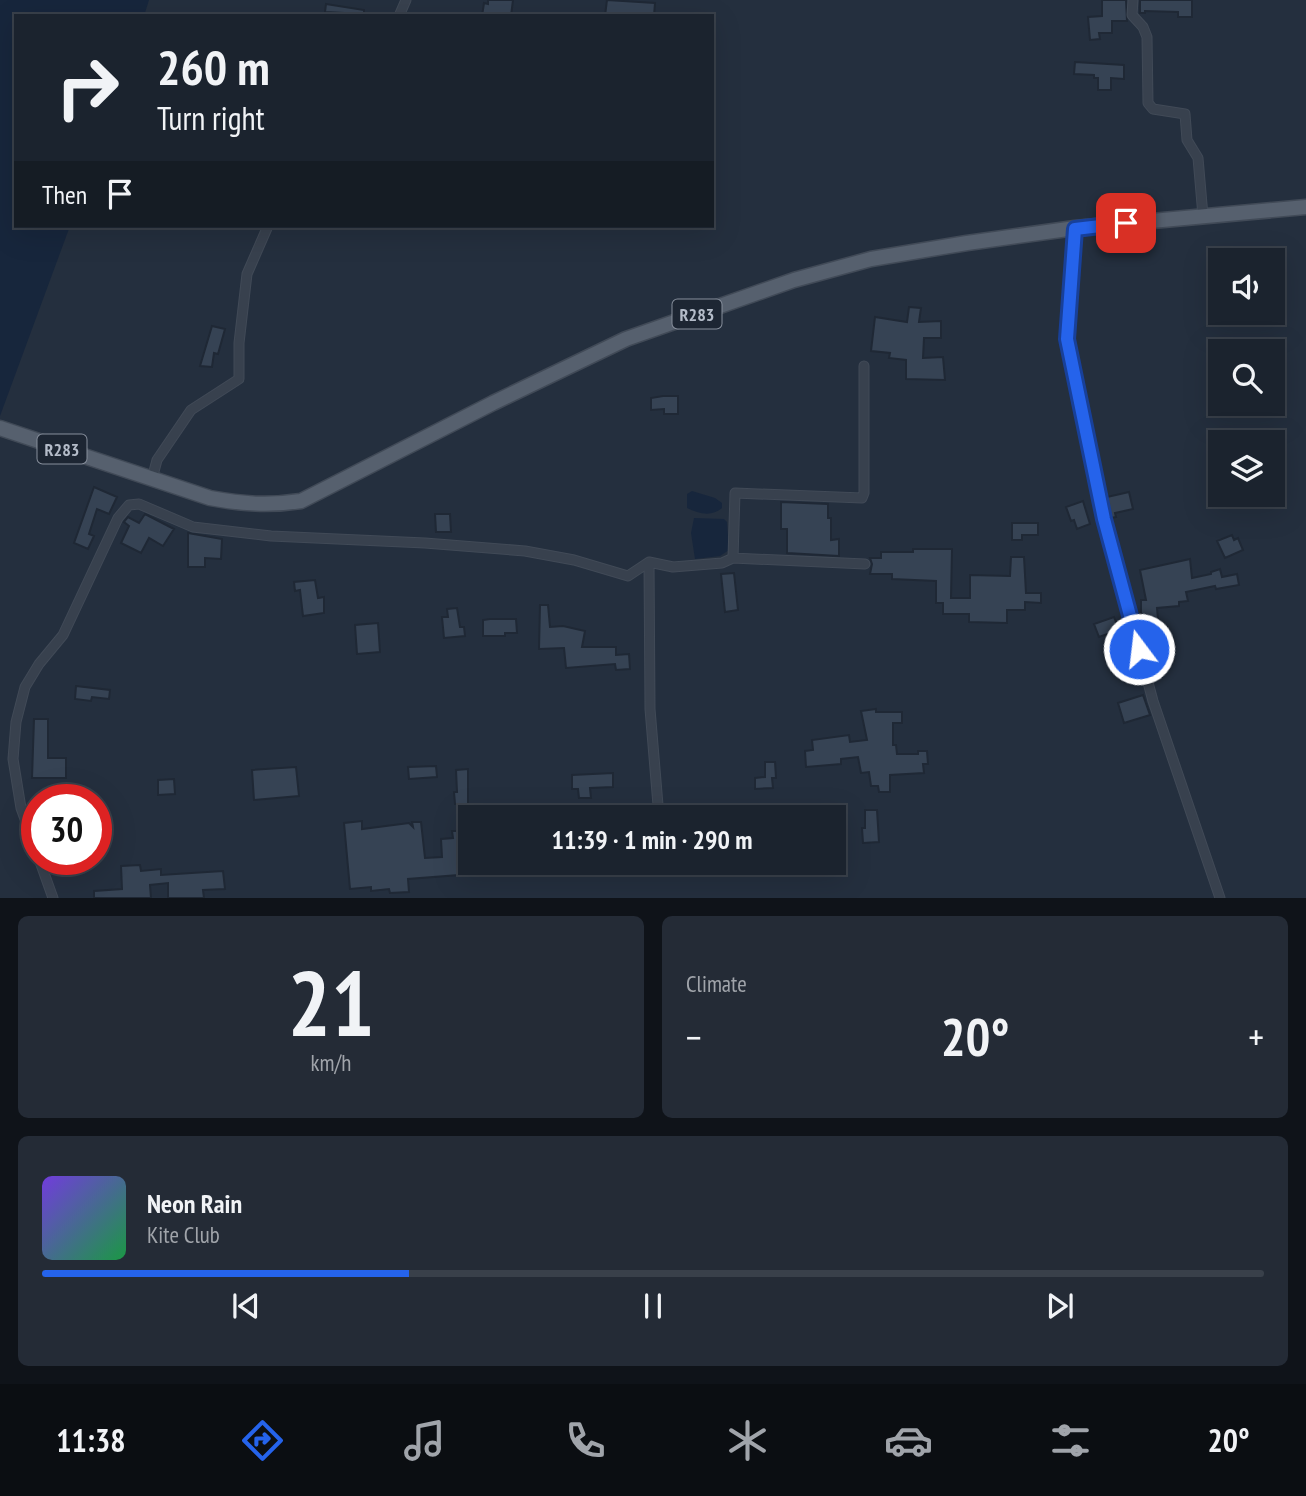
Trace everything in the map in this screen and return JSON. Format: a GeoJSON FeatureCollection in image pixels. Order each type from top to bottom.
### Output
{"type":"FeatureCollection","features":[{"type":"Feature","properties":{"kind":"main road","name":"R283"},"geometry":{"type":"LineString","coordinates":[[0,428],[210,498],[273,505],[301,500],[626,339],[794,280],[871,259],[967,243],[1075,229],[1306,207]]}},
{"type":"Feature","properties":{"kind":"street"},"geometry":{"type":"LineString","coordinates":[[1133,0],[1132,15],[1143,27],[1147,37],[1148,103],[1153,109],[1185,114],[1187,140],[1198,158],[1203,216]]}},
{"type":"Feature","properties":{"kind":"street"},"geometry":{"type":"LineString","coordinates":[[152,479],[158,460],[191,410],[239,379],[239,343],[247,274],[267,228]]}},
{"type":"Feature","properties":{"kind":"street"},"geometry":{"type":"LineString","coordinates":[[1075,229],[1067,339],[1104,519],[1153,701],[1220,898]]}},
{"type":"Feature","properties":{"kind":"street"},"geometry":{"type":"LineString","coordinates":[[733,558],[735,493],[862,498],[864,366]]}},
{"type":"Feature","properties":{"kind":"street"},"geometry":{"type":"LineString","coordinates":[[21,808],[13,759],[19,710],[25,687],[39,664],[63,635],[118,518],[129,505],[139,504],[192,527],[271,536],[525,551],[574,560],[628,576],[649,562],[673,567],[722,563],[733,558],[865,564]]}},
{"type":"Feature","properties":{"kind":"street"},"geometry":{"type":"LineString","coordinates":[[649,562],[650,709],[658,805]]}},
{"type":"Feature","properties":{"kind":"street"},"geometry":{"type":"LineString","coordinates":[[45,875],[53,898]]}},
{"type":"Feature","properties":{"kind":"water"},"geometry":{"type":"Polygon","coordinates":[[[0,0],[149,0],[145,14],[14,14],[14,228],[69,228],[0,416],[0,0]]]}},
{"type":"Feature","properties":{"kind":"water"},"geometry":{"type":"Polygon","coordinates":[[[692,491],[715,498],[722,503],[722,508],[705,514],[687,508],[687,494],[692,491]]]}},
{"type":"Feature","properties":{"kind":"water"},"geometry":{"type":"Polygon","coordinates":[[[694,518],[724,519],[727,522],[729,550],[720,556],[695,559],[691,533],[694,518]]]}},
{"type":"Feature","properties":{"kind":"building"},"geometry":{"type":"Polygon","coordinates":[[[488,0],[513,0],[511,14],[482,14],[484,3],[488,4],[488,0]]]}},
{"type":"Feature","properties":{"kind":"building"},"geometry":{"type":"Polygon","coordinates":[[[607,0],[655,3],[654,14],[605,14],[607,0]]]}},
{"type":"Feature","properties":{"kind":"building"},"geometry":{"type":"Polygon","coordinates":[[[1102,0],[1126,0],[1127,21],[1112,21],[1112,33],[1099,33],[1100,39],[1090,40],[1088,17],[1102,16],[1102,0]]]}},
{"type":"Feature","properties":{"kind":"building"},"geometry":{"type":"Polygon","coordinates":[[[1140,0],[1192,0],[1192,17],[1178,17],[1178,12],[1140,13],[1140,0]]]}},
{"type":"Feature","properties":{"kind":"building"},"geometry":{"type":"Polygon","coordinates":[[[326,4],[364,10],[364,14],[325,12],[326,4]]]}},
{"type":"Feature","properties":{"kind":"building"},"geometry":{"type":"Polygon","coordinates":[[[1075,62],[1124,65],[1124,79],[1111,78],[1111,90],[1098,90],[1098,78],[1094,78],[1094,75],[1074,74],[1075,62]]]}},
{"type":"Feature","properties":{"kind":"building"},"geometry":{"type":"Polygon","coordinates":[[[909,307],[921,308],[919,322],[941,321],[941,338],[924,338],[923,358],[943,357],[945,380],[906,379],[906,360],[889,358],[890,353],[871,351],[875,317],[907,322],[909,307]]]}},
{"type":"Feature","properties":{"kind":"building"},"geometry":{"type":"Polygon","coordinates":[[[212,326],[225,329],[218,354],[214,353],[212,367],[200,366],[212,326]]]}},
{"type":"Feature","properties":{"kind":"building"},"geometry":{"type":"Polygon","coordinates":[[[678,396],[678,414],[664,414],[664,409],[651,410],[651,398],[678,396]]]}},
{"type":"Feature","properties":{"kind":"building"},"geometry":{"type":"Polygon","coordinates":[[[94,487],[117,497],[109,514],[97,509],[89,534],[94,536],[88,549],[74,543],[94,487]]]}},
{"type":"Feature","properties":{"kind":"building"},"geometry":{"type":"Polygon","coordinates":[[[1129,492],[1133,509],[1115,513],[1116,517],[1111,518],[1107,497],[1129,492]]]}},
{"type":"Feature","properties":{"kind":"building"},"geometry":{"type":"Polygon","coordinates":[[[1083,501],[1090,524],[1077,529],[1066,507],[1083,501]]]}},
{"type":"Feature","properties":{"kind":"building"},"geometry":{"type":"Polygon","coordinates":[[[781,502],[828,504],[831,540],[839,539],[839,556],[787,553],[787,529],[781,529],[781,502]]]}},
{"type":"Feature","properties":{"kind":"building"},"geometry":{"type":"Polygon","coordinates":[[[145,514],[174,529],[163,546],[149,538],[141,553],[121,543],[129,526],[124,522],[128,517],[139,523],[145,514]]]}},
{"type":"Feature","properties":{"kind":"building"},"geometry":{"type":"Polygon","coordinates":[[[435,514],[450,514],[451,532],[436,532],[435,514]]]}},
{"type":"Feature","properties":{"kind":"building"},"geometry":{"type":"Polygon","coordinates":[[[1012,523],[1038,523],[1038,535],[1022,535],[1022,540],[1012,540],[1012,523]]]}},
{"type":"Feature","properties":{"kind":"building"},"geometry":{"type":"Polygon","coordinates":[[[188,533],[222,539],[221,559],[205,558],[205,567],[188,567],[188,533]]]}},
{"type":"Feature","properties":{"kind":"building"},"geometry":{"type":"Polygon","coordinates":[[[1232,535],[1234,540],[1238,538],[1243,550],[1225,558],[1217,541],[1232,535]]]}},
{"type":"Feature","properties":{"kind":"building"},"geometry":{"type":"Polygon","coordinates":[[[913,549],[952,549],[951,598],[970,598],[970,575],[1010,576],[1011,557],[1024,557],[1026,593],[1041,593],[1041,603],[1025,602],[1025,610],[1007,610],[1007,623],[969,622],[969,614],[943,614],[943,603],[936,603],[936,581],[892,579],[892,574],[870,574],[870,558],[881,558],[881,552],[913,552],[913,549]]]}},
{"type":"Feature","properties":{"kind":"building"},"geometry":{"type":"Polygon","coordinates":[[[1190,559],[1192,578],[1220,569],[1222,577],[1237,574],[1239,585],[1216,589],[1215,586],[1186,592],[1188,601],[1179,602],[1179,606],[1157,608],[1159,630],[1142,634],[1139,620],[1141,600],[1146,600],[1140,570],[1190,559]]]}},
{"type":"Feature","properties":{"kind":"building"},"geometry":{"type":"Polygon","coordinates":[[[734,573],[738,610],[725,612],[721,574],[734,573]]]}},
{"type":"Feature","properties":{"kind":"building"},"geometry":{"type":"Polygon","coordinates":[[[315,580],[318,598],[324,597],[324,613],[303,616],[300,590],[295,591],[294,582],[315,580]]]}},
{"type":"Feature","properties":{"kind":"building"},"geometry":{"type":"Polygon","coordinates":[[[540,605],[548,605],[550,627],[563,626],[585,631],[582,647],[616,647],[616,655],[629,654],[630,669],[616,670],[615,664],[566,668],[564,648],[539,649],[540,605]]]}},
{"type":"Feature","properties":{"kind":"building"},"geometry":{"type":"Polygon","coordinates":[[[457,608],[460,627],[464,627],[465,636],[444,638],[442,617],[448,617],[447,609],[457,608]]]}},
{"type":"Feature","properties":{"kind":"building"},"geometry":{"type":"Polygon","coordinates":[[[1114,617],[1119,630],[1099,637],[1094,624],[1114,617]]]}},
{"type":"Feature","properties":{"kind":"building"},"geometry":{"type":"Polygon","coordinates":[[[516,619],[517,633],[483,636],[483,620],[516,619]]]}},
{"type":"Feature","properties":{"kind":"building"},"geometry":{"type":"Polygon","coordinates":[[[378,623],[380,652],[357,654],[355,625],[378,623]]]}},
{"type":"Feature","properties":{"kind":"building"},"geometry":{"type":"Polygon","coordinates":[[[1163,643],[1164,649],[1172,648],[1174,661],[1159,664],[1154,646],[1163,643]]]}},
{"type":"Feature","properties":{"kind":"building"},"geometry":{"type":"Polygon","coordinates":[[[76,686],[110,690],[109,699],[75,699],[76,686]]]}},
{"type":"Feature","properties":{"kind":"building"},"geometry":{"type":"Polygon","coordinates":[[[1143,695],[1150,715],[1124,723],[1118,703],[1143,695]]]}},
{"type":"Feature","properties":{"kind":"building"},"geometry":{"type":"Polygon","coordinates":[[[876,709],[876,712],[902,712],[902,723],[893,723],[893,745],[896,745],[897,754],[927,751],[928,764],[923,764],[924,773],[890,775],[890,792],[879,792],[878,786],[871,786],[869,772],[861,773],[858,757],[841,759],[841,764],[806,767],[805,751],[813,750],[812,740],[849,735],[850,742],[867,740],[861,711],[876,709]]]}},
{"type":"Feature","properties":{"kind":"building"},"geometry":{"type":"Polygon","coordinates":[[[34,719],[48,719],[48,758],[66,758],[66,778],[32,778],[34,719]]]}},
{"type":"Feature","properties":{"kind":"building"},"geometry":{"type":"Polygon","coordinates":[[[765,762],[775,762],[776,778],[772,778],[773,788],[755,789],[755,778],[765,777],[765,762]]]}},
{"type":"Feature","properties":{"kind":"building"},"geometry":{"type":"Polygon","coordinates":[[[436,766],[437,777],[409,779],[408,767],[436,766]]]}},
{"type":"Feature","properties":{"kind":"building"},"geometry":{"type":"Polygon","coordinates":[[[296,767],[299,796],[254,800],[252,770],[296,767]]]}},
{"type":"Feature","properties":{"kind":"building"},"geometry":{"type":"Polygon","coordinates":[[[468,769],[468,804],[455,804],[456,770],[468,769]]]}},
{"type":"Feature","properties":{"kind":"building"},"geometry":{"type":"Polygon","coordinates":[[[613,773],[613,787],[590,788],[591,798],[579,798],[578,789],[572,789],[572,775],[613,773]]]}},
{"type":"Feature","properties":{"kind":"building"},"geometry":{"type":"Polygon","coordinates":[[[174,779],[175,794],[158,795],[158,780],[174,779]]]}},
{"type":"Feature","properties":{"kind":"building"},"geometry":{"type":"Polygon","coordinates":[[[865,810],[877,810],[879,842],[863,843],[865,810]]]}},
{"type":"Feature","properties":{"kind":"building"},"geometry":{"type":"Polygon","coordinates":[[[362,821],[362,829],[409,823],[413,827],[412,822],[421,822],[425,858],[442,857],[441,839],[453,838],[452,831],[458,831],[459,875],[408,879],[409,892],[390,893],[389,889],[371,891],[371,887],[350,889],[344,823],[362,821]]]}},
{"type":"Feature","properties":{"kind":"building"},"geometry":{"type":"Polygon","coordinates":[[[140,865],[141,871],[161,869],[161,875],[223,871],[225,889],[203,890],[204,898],[168,898],[168,883],[150,885],[151,898],[94,898],[94,891],[122,889],[121,866],[140,865]]]}},
{"type":"Feature","properties":{"kind":"route"},"geometry":{"type":"LineString","coordinates":[[1126,223],[1075,229],[1067,339],[1104,519],[1139,649]]}}]}
